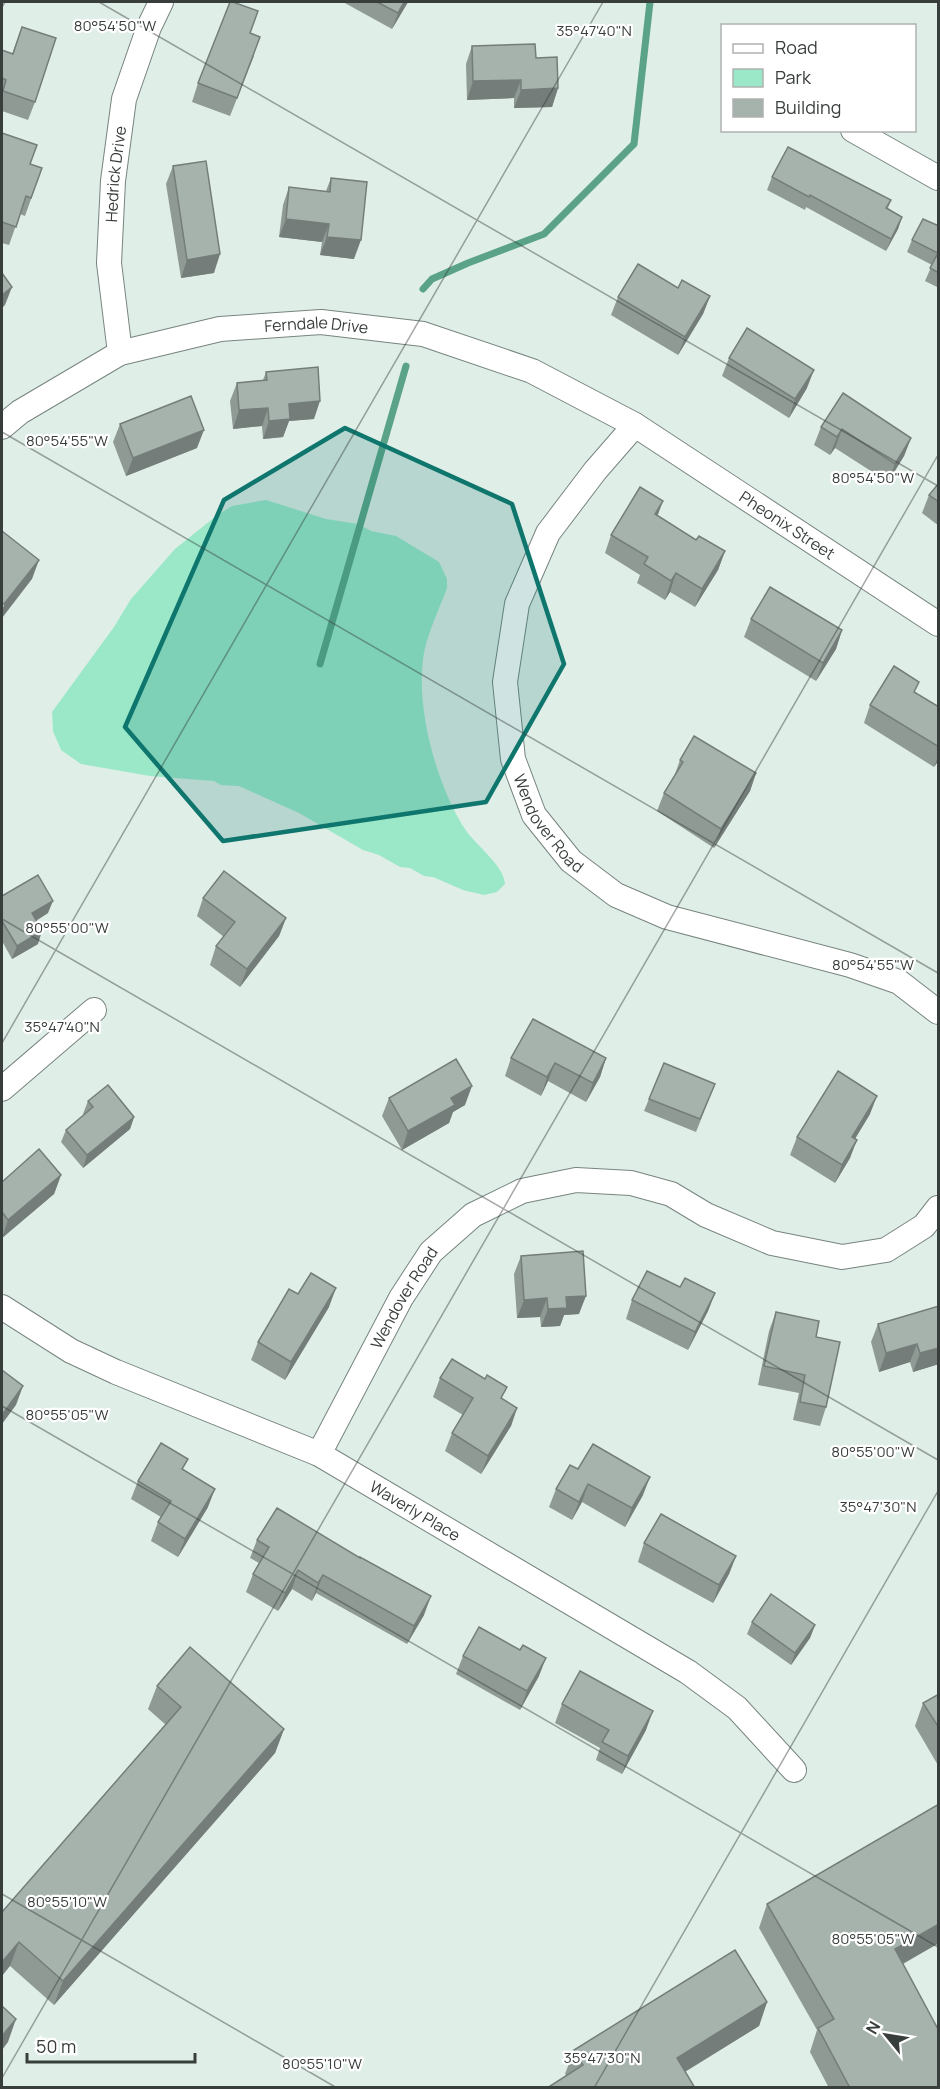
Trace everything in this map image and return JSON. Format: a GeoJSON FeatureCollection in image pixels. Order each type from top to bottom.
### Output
{"type":"FeatureCollection","features":[{"type":"Feature","properties":{"kind":"street","name":"Hedrick Drive"},"geometry":{"type":"LineString","coordinates":[[120,353],[109,263],[113,180],[124,99],[149,27],[161,2]]}},
{"type":"Feature","properties":{"kind":"street"},"geometry":{"type":"LineString","coordinates":[[857,132],[939,178]]}},
{"type":"Feature","properties":{"kind":"street","name":"Ferndale Drive"},"geometry":{"type":"LineString","coordinates":[[2,427],[20,412],[120,353],[220,329],[321,322],[423,334],[532,371],[635,425]]}},
{"type":"Feature","properties":{"kind":"street","name":"Pheonix Street"},"geometry":{"type":"LineString","coordinates":[[635,425],[939,624]]}},
{"type":"Feature","properties":{"kind":"street","name":"Wendover Road"},"geometry":{"type":"LineString","coordinates":[[635,425],[595,471],[548,533],[517,604],[505,682],[513,759],[534,815],[571,861],[616,895],[667,917],[850,965],[899,982],[939,1012]]}},
{"type":"Feature","properties":{"kind":"street"},"geometry":{"type":"LineString","coordinates":[[2,1089],[94,1010]]}},
{"type":"Feature","properties":{"kind":"street","name":"Wendover Road"},"geometry":{"type":"LineString","coordinates":[[319,1454],[400,1298],[431,1252],[473,1215],[522,1191],[576,1180],[631,1183],[671,1194],[706,1215],[772,1244],[842,1257],[886,1250],[924,1226],[939,1208]]}},
{"type":"Feature","properties":{"kind":"street","name":"Waverly Place"},"geometry":{"type":"LineString","coordinates":[[2,1307],[71,1351],[98,1364],[319,1454],[688,1672],[737,1708],[794,1770]]}},
{"type":"Feature","properties":{"kind":"highlighted area"},"geometry":{"type":"Polygon","coordinates":[[[345,428],[512,504],[564,664],[486,802],[223,841],[125,727],[224,500],[345,428]]]}},
{"type":"Feature","properties":{"kind":"green space"},"geometry":{"type":"Polygon","coordinates":[[[266,500],[326,519],[358,524],[371,531],[396,536],[439,562],[447,579],[447,588],[425,648],[422,692],[425,717],[436,766],[454,811],[465,829],[495,863],[503,877],[505,884],[497,892],[484,895],[463,890],[433,877],[424,876],[410,868],[400,867],[379,855],[363,850],[299,813],[239,786],[221,785],[214,781],[150,776],[81,764],[61,750],[53,731],[52,712],[114,627],[131,599],[175,549],[216,516],[232,506],[266,500]]]}},
{"type":"Feature","properties":{"kind":"building"},"geometry":{"type":"Polygon","coordinates":[[[230,2],[258,11],[250,33],[260,37],[237,98],[198,83],[230,2]]]}},
{"type":"Feature","properties":{"kind":"building"},"geometry":{"type":"Polygon","coordinates":[[[377,2],[404,2],[398,13],[377,2]]]}},
{"type":"Feature","properties":{"kind":"building"},"geometry":{"type":"Polygon","coordinates":[[[22,27],[56,38],[35,102],[3,91],[6,80],[2,78],[2,50],[13,54],[22,27]]]}},
{"type":"Feature","properties":{"kind":"building"},"geometry":{"type":"Polygon","coordinates":[[[535,44],[536,58],[557,57],[558,88],[521,90],[521,80],[473,81],[472,46],[535,44]]]}},
{"type":"Feature","properties":{"kind":"building"},"geometry":{"type":"Polygon","coordinates":[[[2,133],[37,145],[30,164],[42,168],[31,198],[26,196],[16,227],[2,222],[2,133]]]}},
{"type":"Feature","properties":{"kind":"building"},"geometry":{"type":"Polygon","coordinates":[[[788,147],[891,200],[886,208],[902,217],[891,239],[772,177],[788,147]]]}},
{"type":"Feature","properties":{"kind":"building"},"geometry":{"type":"Polygon","coordinates":[[[206,161],[220,254],[187,260],[173,166],[206,161]]]}},
{"type":"Feature","properties":{"kind":"building"},"geometry":{"type":"Polygon","coordinates":[[[331,178],[367,182],[361,240],[327,237],[329,224],[286,219],[289,187],[330,192],[331,178]]]}},
{"type":"Feature","properties":{"kind":"building"},"geometry":{"type":"Polygon","coordinates":[[[923,219],[939,226],[939,273],[930,268],[938,253],[912,240],[923,219]]]}},
{"type":"Feature","properties":{"kind":"building"},"geometry":{"type":"Polygon","coordinates":[[[638,264],[678,288],[682,280],[710,296],[685,337],[618,297],[638,264]]]}},
{"type":"Feature","properties":{"kind":"building"},"geometry":{"type":"Polygon","coordinates":[[[2,273],[12,287],[2,295],[2,273]]]}},
{"type":"Feature","properties":{"kind":"building"},"geometry":{"type":"Polygon","coordinates":[[[747,328],[814,370],[795,399],[729,358],[747,328]]]}},
{"type":"Feature","properties":{"kind":"building"},"geometry":{"type":"Polygon","coordinates":[[[318,367],[320,401],[289,404],[290,419],[269,421],[268,408],[239,410],[237,383],[267,380],[266,372],[318,367]]]}},
{"type":"Feature","properties":{"kind":"building"},"geometry":{"type":"Polygon","coordinates":[[[843,393],[911,438],[895,464],[842,429],[837,437],[821,427],[843,393]]]}},
{"type":"Feature","properties":{"kind":"building"},"geometry":{"type":"Polygon","coordinates":[[[191,396],[204,430],[133,458],[120,424],[191,396]]]}},
{"type":"Feature","properties":{"kind":"building"},"geometry":{"type":"Polygon","coordinates":[[[939,483],[939,502],[929,495],[939,483]]]}},
{"type":"Feature","properties":{"kind":"building"},"geometry":{"type":"Polygon","coordinates":[[[640,487],[663,501],[655,514],[696,540],[699,536],[725,551],[702,589],[676,573],[671,581],[644,564],[648,557],[611,535],[640,487]]]}},
{"type":"Feature","properties":{"kind":"building"},"geometry":{"type":"Polygon","coordinates":[[[2,531],[39,560],[4,604],[2,603],[2,531]]]}},
{"type":"Feature","properties":{"kind":"building"},"geometry":{"type":"Polygon","coordinates":[[[770,587],[842,630],[823,663],[751,619],[770,587]]]}},
{"type":"Feature","properties":{"kind":"building"},"geometry":{"type":"Polygon","coordinates":[[[894,666],[919,682],[914,692],[939,707],[939,747],[870,705],[894,666]]]}},
{"type":"Feature","properties":{"kind":"building"},"geometry":{"type":"Polygon","coordinates":[[[694,736],[756,773],[721,829],[664,793],[683,762],[680,760],[694,736]]]}},
{"type":"Feature","properties":{"kind":"building"},"geometry":{"type":"Polygon","coordinates":[[[224,871],[286,918],[247,969],[216,946],[235,922],[203,898],[224,871]]]}},
{"type":"Feature","properties":{"kind":"building"},"geometry":{"type":"Polygon","coordinates":[[[38,875],[53,901],[32,913],[42,931],[17,946],[2,921],[2,896],[38,875]]]}},
{"type":"Feature","properties":{"kind":"building"},"geometry":{"type":"Polygon","coordinates":[[[533,1019],[606,1058],[593,1083],[555,1063],[547,1077],[511,1058],[533,1019]]]}},
{"type":"Feature","properties":{"kind":"building"},"geometry":{"type":"Polygon","coordinates":[[[456,1059],[472,1086],[451,1098],[455,1105],[408,1131],[389,1098],[456,1059]]]}},
{"type":"Feature","properties":{"kind":"building"},"geometry":{"type":"Polygon","coordinates":[[[664,1063],[715,1084],[700,1119],[649,1099],[664,1063]]]}},
{"type":"Feature","properties":{"kind":"building"},"geometry":{"type":"Polygon","coordinates":[[[838,1071],[877,1096],[852,1137],[857,1140],[842,1165],[797,1137],[838,1071]]]}},
{"type":"Feature","properties":{"kind":"building"},"geometry":{"type":"Polygon","coordinates":[[[108,1085],[134,1117],[87,1155],[66,1130],[93,1107],[88,1101],[108,1085]]]}},
{"type":"Feature","properties":{"kind":"building"},"geometry":{"type":"Polygon","coordinates":[[[39,1149],[61,1175],[8,1220],[2,1212],[2,1182],[39,1149]]]}},
{"type":"Feature","properties":{"kind":"building"},"geometry":{"type":"Polygon","coordinates":[[[583,1251],[586,1296],[566,1297],[567,1308],[548,1309],[547,1298],[524,1300],[521,1256],[583,1251]]]}},
{"type":"Feature","properties":{"kind":"building"},"geometry":{"type":"Polygon","coordinates":[[[647,1271],[680,1287],[685,1278],[715,1293],[695,1332],[632,1300],[647,1271]]]}},
{"type":"Feature","properties":{"kind":"building"},"geometry":{"type":"Polygon","coordinates":[[[311,1273],[336,1288],[291,1362],[258,1342],[289,1289],[298,1294],[311,1273]]]}},
{"type":"Feature","properties":{"kind":"building"},"geometry":{"type":"Polygon","coordinates":[[[939,1306],[939,1348],[920,1353],[917,1344],[886,1353],[878,1324],[939,1306]]]}},
{"type":"Feature","properties":{"kind":"building"},"geometry":{"type":"Polygon","coordinates":[[[776,1312],[819,1321],[816,1337],[840,1342],[826,1407],[800,1402],[805,1375],[764,1366],[776,1312]]]}},
{"type":"Feature","properties":{"kind":"building"},"geometry":{"type":"Polygon","coordinates":[[[452,1359],[485,1379],[487,1375],[507,1387],[501,1398],[517,1408],[488,1456],[452,1433],[473,1398],[440,1378],[452,1359]]]}},
{"type":"Feature","properties":{"kind":"building"},"geometry":{"type":"Polygon","coordinates":[[[2,1370],[23,1386],[2,1415],[2,1370]]]}},
{"type":"Feature","properties":{"kind":"building"},"geometry":{"type":"Polygon","coordinates":[[[161,1443],[188,1459],[182,1469],[215,1489],[185,1539],[158,1522],[171,1501],[138,1481],[161,1443]]]}},
{"type":"Feature","properties":{"kind":"building"},"geometry":{"type":"Polygon","coordinates":[[[593,1444],[650,1477],[632,1508],[588,1484],[579,1502],[556,1489],[570,1465],[578,1469],[593,1444]]]}},
{"type":"Feature","properties":{"kind":"building"},"geometry":{"type":"Polygon","coordinates":[[[277,1508],[360,1558],[431,1596],[414,1626],[323,1575],[318,1583],[298,1570],[285,1593],[253,1574],[269,1547],[257,1540],[277,1508]]]}},
{"type":"Feature","properties":{"kind":"building"},"geometry":{"type":"Polygon","coordinates":[[[661,1514],[736,1556],[719,1585],[644,1543],[661,1514]]]}},
{"type":"Feature","properties":{"kind":"building"},"geometry":{"type":"Polygon","coordinates":[[[771,1594],[815,1625],[795,1653],[752,1622],[771,1594]]]}},
{"type":"Feature","properties":{"kind":"building"},"geometry":{"type":"Polygon","coordinates":[[[479,1627],[520,1650],[523,1645],[546,1658],[527,1691],[463,1656],[479,1627]]]}},
{"type":"Feature","properties":{"kind":"building"},"geometry":{"type":"Polygon","coordinates":[[[190,1647],[284,1729],[63,1981],[19,1942],[2,1962],[2,1912],[181,1707],[157,1686],[190,1647]]]}},
{"type":"Feature","properties":{"kind":"building"},"geometry":{"type":"Polygon","coordinates":[[[580,1671],[653,1711],[628,1756],[602,1742],[609,1730],[562,1704],[580,1671]]]}},
{"type":"Feature","properties":{"kind":"building"},"geometry":{"type":"Polygon","coordinates":[[[939,1694],[939,1728],[923,1703],[939,1694]]]}},
{"type":"Feature","properties":{"kind":"building"},"geometry":{"type":"Polygon","coordinates":[[[939,1804],[939,1924],[895,1949],[939,2031],[939,2088],[850,2088],[818,2028],[834,2019],[767,1904],[939,1804]]]}},
{"type":"Feature","properties":{"kind":"building"},"geometry":{"type":"Polygon","coordinates":[[[735,1950],[767,2002],[677,2058],[695,2088],[547,2088],[583,2065],[574,2050],[735,1950]]]}},
{"type":"Feature","properties":{"kind":"building"},"geometry":{"type":"Polygon","coordinates":[[[2,2006],[16,2019],[2,2036],[2,2006]]]}},
{"type":"Feature","properties":{"kind":"waterway"},"geometry":{"type":"LineString","coordinates":[[423,289],[432,279],[544,234],[634,144],[650,2]]}},
{"type":"Feature","properties":{"kind":"waterway"},"geometry":{"type":"LineString","coordinates":[[320,664],[406,366]]}}]}
